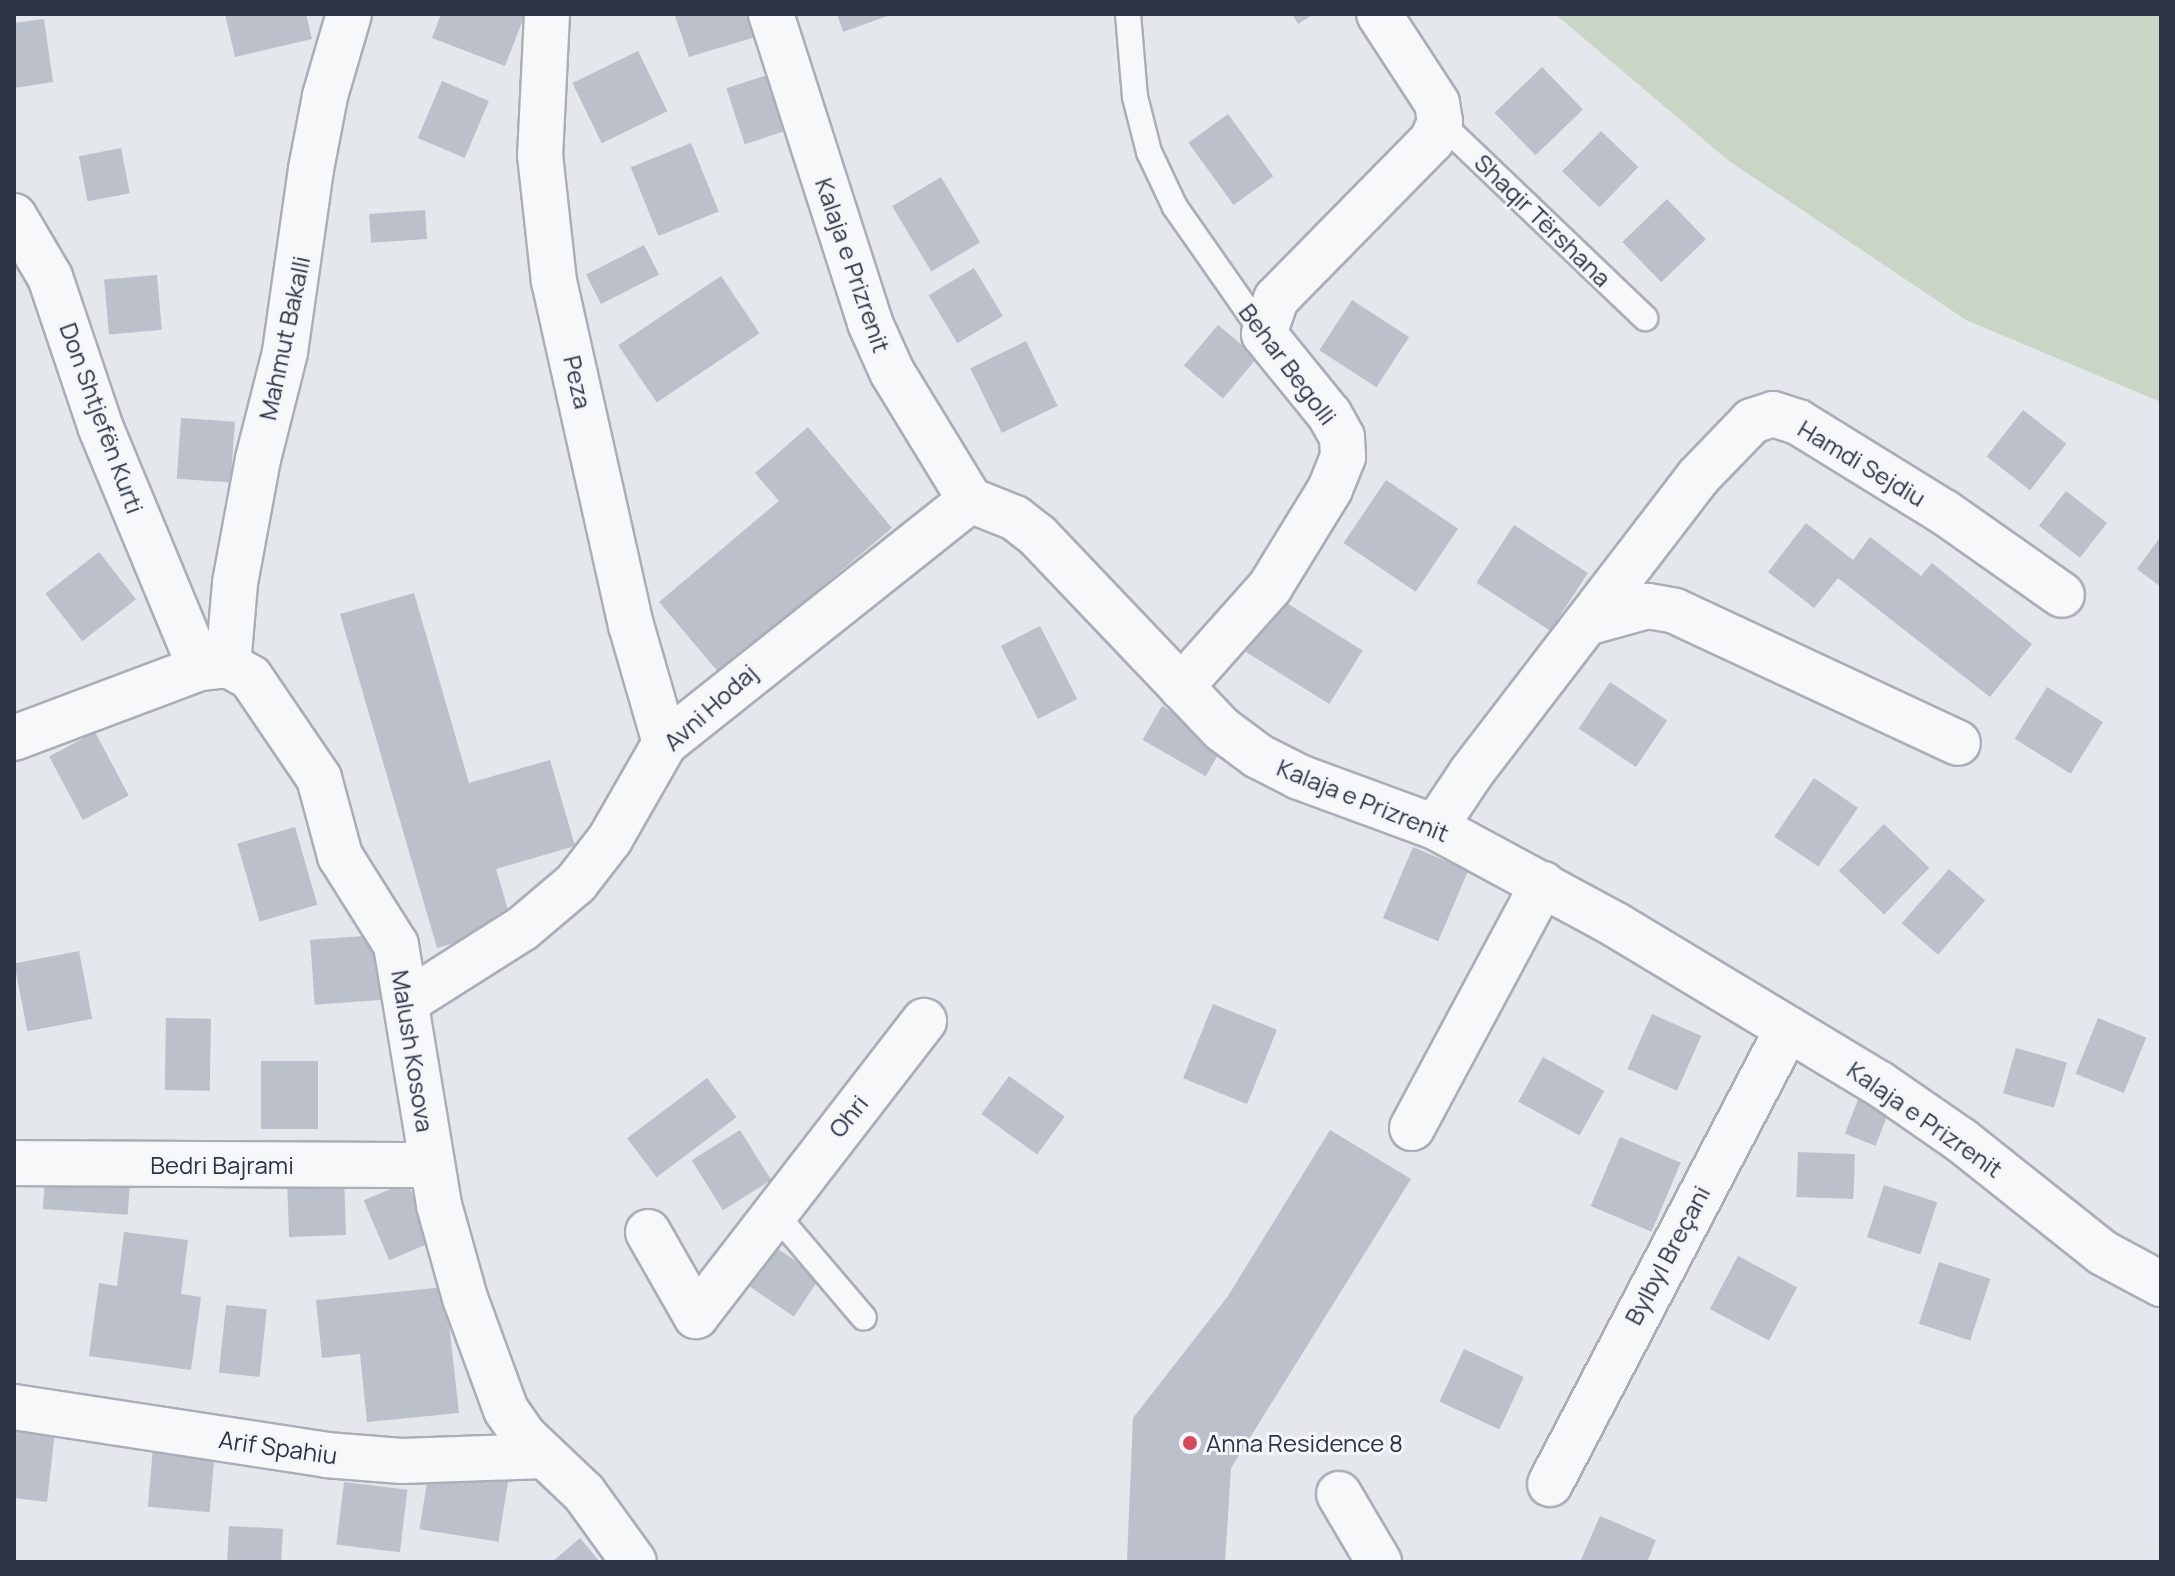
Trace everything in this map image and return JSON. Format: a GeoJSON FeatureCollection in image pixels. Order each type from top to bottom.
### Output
{"type":"FeatureCollection","features":[{"type":"Feature","properties":{"kind":"street","name":"Mahmut Bakalli"},"geometry":{"type":"LineString","coordinates":[[214,667],[235,583],[258,459],[285,352],[311,169],[325,96],[349,14]]}},
{"type":"Feature","properties":{"kind":"street","name":"Peza"},"geometry":{"type":"LineString","coordinates":[[547,14],[540,155],[554,281],[631,625],[665,743]]}},
{"type":"Feature","properties":{"kind":"street","name":"Kalaja e Prizrenit"},"geometry":{"type":"LineString","coordinates":[[771,14],[870,323],[892,372],[970,500],[1003,512],[1037,535],[1223,730],[1258,756],[1299,777],[1435,827],[1543,884],[1788,1028],[1961,1140],[2103,1253],[2161,1284]]}},
{"type":"Feature","properties":{"kind":"street","name":"Shaqir Tërshana"},"geometry":{"type":"LineString","coordinates":[[1379,14],[1437,103],[1440,122]]}},
{"type":"Feature","properties":{"kind":"street"},"geometry":{"type":"LineString","coordinates":[[1264,334],[1276,299],[1432,140],[1440,122]]}},
{"type":"Feature","properties":{"kind":"street","name":"Don Shtjefën Kurti"},"geometry":{"type":"LineString","coordinates":[[14,216],[50,277],[100,426],[214,667]]}},
{"type":"Feature","properties":{"kind":"street","name":"Behar Begolli"},"geometry":{"type":"LineString","coordinates":[[1181,687],[1270,587],[1330,489],[1343,457],[1342,437],[1329,414],[1264,334]]}},
{"type":"Feature","properties":{"kind":"street","name":"Hamdi Sejdiu"},"geometry":{"type":"LineString","coordinates":[[1435,827],[1471,773],[1733,436],[1773,414],[1841,446],[2062,595]]}},
{"type":"Feature","properties":{"kind":"street","name":"Avni Hodaj"},"geometry":{"type":"LineString","coordinates":[[408,1001],[523,928],[576,883],[610,839],[665,743],[970,500]]}},
{"type":"Feature","properties":{"kind":"street"},"geometry":{"type":"LineString","coordinates":[[1590,622],[1648,606],[1675,611],[1958,743]]}},
{"type":"Feature","properties":{"kind":"street"},"geometry":{"type":"LineString","coordinates":[[14,738],[214,667]]}},
{"type":"Feature","properties":{"kind":"street","name":"Malush Kosova"},"geometry":{"type":"LineString","coordinates":[[214,667],[251,678],[319,778],[340,856],[396,945],[408,1001],[431,1165],[465,1298],[506,1410],[545,1456],[584,1493],[634,1562]]}},
{"type":"Feature","properties":{"kind":"street"},"geometry":{"type":"LineString","coordinates":[[1412,1128],[1543,884]]}},
{"type":"Feature","properties":{"kind":"street","name":"Ohri"},"geometry":{"type":"LineString","coordinates":[[648,1232],[696,1316],[773,1211],[924,1021]]}},
{"type":"Feature","properties":{"kind":"street","name":"Bylbyl Breçani"},"geometry":{"type":"LineString","coordinates":[[1550,1484],[1788,1028]]}},
{"type":"Feature","properties":{"kind":"street","name":"Bedri Bajrami"},"geometry":{"type":"LineString","coordinates":[[14,1163],[431,1165]]}},
{"type":"Feature","properties":{"kind":"street","name":"Arif Spahiu"},"geometry":{"type":"LineString","coordinates":[[14,1407],[326,1455],[402,1461],[545,1456]]}},
{"type":"Feature","properties":{"kind":"street"},"geometry":{"type":"LineString","coordinates":[[1339,1494],[1379,1562]]}},
{"type":"Feature","properties":{"kind":"lane","name":"Behar Begolli"},"geometry":{"type":"LineString","coordinates":[[1128,14],[1135,97],[1149,152],[1175,207],[1264,334]]}},
{"type":"Feature","properties":{"kind":"lane","name":"Shaqir Tërshana"},"geometry":{"type":"LineString","coordinates":[[1440,122],[1645,318]]}},
{"type":"Feature","properties":{"kind":"lane"},"geometry":{"type":"LineString","coordinates":[[773,1211],[864,1318]]}},
{"type":"Feature","properties":{"kind":"green space"},"geometry":{"type":"Polygon","coordinates":[[[1555,14],[2161,14],[2161,402],[1966,320],[1729,161],[1555,14]]]}},
{"type":"Feature","properties":{"kind":"building"},"geometry":{"type":"Polygon","coordinates":[[[225,14],[306,14],[312,39],[235,57],[225,14]]]}},
{"type":"Feature","properties":{"kind":"building"},"geometry":{"type":"Polygon","coordinates":[[[441,14],[525,14],[505,66],[432,38],[441,14]]]}},
{"type":"Feature","properties":{"kind":"building"},"geometry":{"type":"Polygon","coordinates":[[[756,14],[762,35],[689,57],[675,16],[756,14]]]}},
{"type":"Feature","properties":{"kind":"building"},"geometry":{"type":"Polygon","coordinates":[[[837,14],[893,14],[843,32],[837,14]]]}},
{"type":"Feature","properties":{"kind":"building"},"geometry":{"type":"Polygon","coordinates":[[[1292,14],[1314,14],[1298,24],[1292,14]]]}},
{"type":"Feature","properties":{"kind":"building"},"geometry":{"type":"Polygon","coordinates":[[[44,19],[53,82],[14,88],[14,23],[44,19]]]}},
{"type":"Feature","properties":{"kind":"building"},"geometry":{"type":"Polygon","coordinates":[[[638,51],[667,111],[602,143],[572,83],[638,51]]]}},
{"type":"Feature","properties":{"kind":"building"},"geometry":{"type":"Polygon","coordinates":[[[1542,67],[1583,109],[1536,155],[1495,113],[1542,67]]]}},
{"type":"Feature","properties":{"kind":"building"},"geometry":{"type":"Polygon","coordinates":[[[773,73],[791,129],[745,144],[726,88],[773,73]]]}},
{"type":"Feature","properties":{"kind":"building"},"geometry":{"type":"Polygon","coordinates":[[[442,81],[489,101],[465,158],[418,138],[442,81]]]}},
{"type":"Feature","properties":{"kind":"building"},"geometry":{"type":"Polygon","coordinates":[[[1228,114],[1273,176],[1234,205],[1188,143],[1228,114]]]}},
{"type":"Feature","properties":{"kind":"building"},"geometry":{"type":"Polygon","coordinates":[[[1601,131],[1638,167],[1600,207],[1562,171],[1601,131]]]}},
{"type":"Feature","properties":{"kind":"building"},"geometry":{"type":"Polygon","coordinates":[[[691,143],[719,212],[658,236],[631,167],[691,143]]]}},
{"type":"Feature","properties":{"kind":"building"},"geometry":{"type":"Polygon","coordinates":[[[121,148],[130,193],[88,201],[79,156],[121,148]]]}},
{"type":"Feature","properties":{"kind":"building"},"geometry":{"type":"Polygon","coordinates":[[[941,177],[980,242],[931,272],[892,206],[941,177]]]}},
{"type":"Feature","properties":{"kind":"building"},"geometry":{"type":"Polygon","coordinates":[[[1667,199],[1706,239],[1661,282],[1622,242],[1667,199]]]}},
{"type":"Feature","properties":{"kind":"building"},"geometry":{"type":"Polygon","coordinates":[[[425,210],[427,239],[371,243],[369,214],[425,210]]]}},
{"type":"Feature","properties":{"kind":"building"},"geometry":{"type":"Polygon","coordinates":[[[644,245],[659,274],[601,304],[586,275],[644,245]]]}},
{"type":"Feature","properties":{"kind":"building"},"geometry":{"type":"Polygon","coordinates":[[[974,268],[1003,316],[957,343],[929,295],[974,268]]]}},
{"type":"Feature","properties":{"kind":"building"},"geometry":{"type":"Polygon","coordinates":[[[157,275],[162,330],[109,334],[104,280],[157,275]]]}},
{"type":"Feature","properties":{"kind":"building"},"geometry":{"type":"Polygon","coordinates":[[[721,276],[760,333],[657,403],[618,345],[721,276]]]}},
{"type":"Feature","properties":{"kind":"building"},"geometry":{"type":"Polygon","coordinates":[[[1352,300],[1409,337],[1376,387],[1319,350],[1352,300]]]}},
{"type":"Feature","properties":{"kind":"building"},"geometry":{"type":"Polygon","coordinates":[[[1218,325],[1257,358],[1223,398],[1184,366],[1218,325]]]}},
{"type":"Feature","properties":{"kind":"building"},"geometry":{"type":"Polygon","coordinates":[[[1026,341],[1058,406],[1002,433],[970,368],[1026,341]]]}},
{"type":"Feature","properties":{"kind":"building"},"geometry":{"type":"Polygon","coordinates":[[[2023,410],[2066,444],[2030,490],[1987,456],[2023,410]]]}},
{"type":"Feature","properties":{"kind":"building"},"geometry":{"type":"Polygon","coordinates":[[[181,418],[235,422],[231,483],[177,479],[181,418]]]}},
{"type":"Feature","properties":{"kind":"building"},"geometry":{"type":"Polygon","coordinates":[[[808,427],[892,528],[719,673],[659,602],[779,501],[755,473],[808,427]]]}},
{"type":"Feature","properties":{"kind":"building"},"geometry":{"type":"Polygon","coordinates":[[[1386,480],[1458,529],[1416,592],[1344,543],[1386,480]]]}},
{"type":"Feature","properties":{"kind":"building"},"geometry":{"type":"Polygon","coordinates":[[[2066,491],[2107,523],[2080,558],[2039,526],[2066,491]]]}},
{"type":"Feature","properties":{"kind":"building"},"geometry":{"type":"Polygon","coordinates":[[[1806,523],[1853,560],[1870,537],[1921,576],[1932,563],[2032,644],[1990,697],[1838,578],[1814,608],[1768,572],[1806,523]]]}},
{"type":"Feature","properties":{"kind":"building"},"geometry":{"type":"Polygon","coordinates":[[[1514,525],[1588,573],[1550,631],[1476,583],[1514,525]]]}},
{"type":"Feature","properties":{"kind":"building"},"geometry":{"type":"Polygon","coordinates":[[[2161,536],[2161,587],[2137,569],[2161,536]]]}},
{"type":"Feature","properties":{"kind":"building"},"geometry":{"type":"Polygon","coordinates":[[[99,552],[136,599],[82,641],[45,594],[99,552]]]}},
{"type":"Feature","properties":{"kind":"building"},"geometry":{"type":"Polygon","coordinates":[[[414,593],[469,783],[550,760],[575,846],[496,869],[513,927],[437,948],[340,614],[414,593]]]}},
{"type":"Feature","properties":{"kind":"building"},"geometry":{"type":"Polygon","coordinates":[[[1277,597],[1363,651],[1329,704],[1244,650],[1277,597]]]}},
{"type":"Feature","properties":{"kind":"building"},"geometry":{"type":"Polygon","coordinates":[[[1040,626],[1077,699],[1038,719],[1001,646],[1040,626]]]}},
{"type":"Feature","properties":{"kind":"building"},"geometry":{"type":"Polygon","coordinates":[[[1610,682],[1667,721],[1636,767],[1579,728],[1610,682]]]}},
{"type":"Feature","properties":{"kind":"building"},"geometry":{"type":"Polygon","coordinates":[[[2047,687],[2103,722],[2071,774],[2015,739],[2047,687]]]}},
{"type":"Feature","properties":{"kind":"building"},"geometry":{"type":"Polygon","coordinates":[[[1162,706],[1225,743],[1206,776],[1142,740],[1162,706]]]}},
{"type":"Feature","properties":{"kind":"building"},"geometry":{"type":"Polygon","coordinates":[[[95,732],[129,796],[83,820],[49,756],[95,732]]]}},
{"type":"Feature","properties":{"kind":"building"},"geometry":{"type":"Polygon","coordinates":[[[1814,778],[1858,808],[1818,866],[1774,837],[1814,778]]]}},
{"type":"Feature","properties":{"kind":"building"},"geometry":{"type":"Polygon","coordinates":[[[1884,824],[1929,868],[1884,915],[1839,871],[1884,824]]]}},
{"type":"Feature","properties":{"kind":"building"},"geometry":{"type":"Polygon","coordinates":[[[295,827],[317,905],[260,921],[237,844],[295,827]]]}},
{"type":"Feature","properties":{"kind":"building"},"geometry":{"type":"Polygon","coordinates":[[[1413,847],[1468,870],[1438,941],[1383,918],[1413,847]]]}},
{"type":"Feature","properties":{"kind":"building"},"geometry":{"type":"Polygon","coordinates":[[[1949,869],[1985,900],[1938,955],[1902,923],[1949,869]]]}},
{"type":"Feature","properties":{"kind":"building"},"geometry":{"type":"Polygon","coordinates":[[[379,935],[384,1000],[315,1005],[310,940],[379,935]]]}},
{"type":"Feature","properties":{"kind":"building"},"geometry":{"type":"Polygon","coordinates":[[[79,951],[92,1019],[27,1031],[14,964],[79,951]]]}},
{"type":"Feature","properties":{"kind":"building"},"geometry":{"type":"Polygon","coordinates":[[[1213,1004],[1277,1030],[1247,1104],[1183,1078],[1213,1004]]]}},
{"type":"Feature","properties":{"kind":"building"},"geometry":{"type":"Polygon","coordinates":[[[1652,1014],[1701,1036],[1677,1091],[1628,1069],[1652,1014]]]}},
{"type":"Feature","properties":{"kind":"building"},"geometry":{"type":"Polygon","coordinates":[[[166,1018],[211,1019],[210,1091],[165,1090],[166,1018]]]}},
{"type":"Feature","properties":{"kind":"building"},"geometry":{"type":"Polygon","coordinates":[[[2098,1018],[2146,1037],[2124,1093],[2076,1074],[2098,1018]]]}},
{"type":"Feature","properties":{"kind":"building"},"geometry":{"type":"Polygon","coordinates":[[[2016,1048],[2067,1063],[2054,1108],[2003,1093],[2016,1048]]]}},
{"type":"Feature","properties":{"kind":"building"},"geometry":{"type":"Polygon","coordinates":[[[1543,1057],[1604,1091],[1579,1136],[1518,1102],[1543,1057]]]}},
{"type":"Feature","properties":{"kind":"building"},"geometry":{"type":"Polygon","coordinates":[[[261,1061],[318,1061],[318,1129],[261,1129],[261,1061]]]}},
{"type":"Feature","properties":{"kind":"building"},"geometry":{"type":"Polygon","coordinates":[[[1009,1076],[1065,1117],[1037,1155],[981,1114],[1009,1076]]]}},
{"type":"Feature","properties":{"kind":"building"},"geometry":{"type":"Polygon","coordinates":[[[707,1078],[736,1117],[657,1177],[627,1138],[707,1078]]]}},
{"type":"Feature","properties":{"kind":"building"},"geometry":{"type":"Polygon","coordinates":[[[1862,1089],[1893,1101],[1876,1146],[1845,1134],[1862,1089]]]}},
{"type":"Feature","properties":{"kind":"building"},"geometry":{"type":"Polygon","coordinates":[[[740,1130],[771,1180],[723,1210],[692,1160],[740,1130]]]}},
{"type":"Feature","properties":{"kind":"building"},"geometry":{"type":"Polygon","coordinates":[[[1330,1130],[1411,1179],[1231,1468],[1225,1562],[1127,1560],[1133,1418],[1228,1296],[1330,1130]]]}},
{"type":"Feature","properties":{"kind":"building"},"geometry":{"type":"Polygon","coordinates":[[[1620,1137],[1681,1163],[1651,1232],[1591,1206],[1620,1137]]]}},
{"type":"Feature","properties":{"kind":"building"},"geometry":{"type":"Polygon","coordinates":[[[1798,1152],[1855,1154],[1853,1199],[1796,1197],[1798,1152]]]}},
{"type":"Feature","properties":{"kind":"building"},"geometry":{"type":"Polygon","coordinates":[[[344,1177],[346,1235],[289,1237],[287,1179],[344,1177]]]}},
{"type":"Feature","properties":{"kind":"building"},"geometry":{"type":"Polygon","coordinates":[[[45,1178],[130,1184],[128,1215],[43,1209],[45,1178]]]}},
{"type":"Feature","properties":{"kind":"building"},"geometry":{"type":"Polygon","coordinates":[[[407,1182],[432,1242],[389,1260],[364,1200],[407,1182]]]}},
{"type":"Feature","properties":{"kind":"building"},"geometry":{"type":"Polygon","coordinates":[[[1884,1185],[1937,1202],[1920,1255],[1867,1237],[1884,1185]]]}},
{"type":"Feature","properties":{"kind":"building"},"geometry":{"type":"Polygon","coordinates":[[[124,1232],[188,1240],[181,1294],[201,1297],[191,1370],[89,1356],[99,1283],[117,1286],[124,1232]]]}},
{"type":"Feature","properties":{"kind":"building"},"geometry":{"type":"Polygon","coordinates":[[[772,1245],[820,1277],[794,1316],[746,1284],[772,1245]]]}},
{"type":"Feature","properties":{"kind":"building"},"geometry":{"type":"Polygon","coordinates":[[[1738,1256],[1797,1287],[1769,1340],[1710,1309],[1738,1256]]]}},
{"type":"Feature","properties":{"kind":"building"},"geometry":{"type":"Polygon","coordinates":[[[1939,1262],[1990,1279],[1970,1341],[1919,1324],[1939,1262]]]}},
{"type":"Feature","properties":{"kind":"building"},"geometry":{"type":"Polygon","coordinates":[[[445,1287],[459,1413],[367,1422],[360,1354],[322,1358],[316,1300],[445,1287]]]}},
{"type":"Feature","properties":{"kind":"building"},"geometry":{"type":"Polygon","coordinates":[[[226,1305],[267,1309],[260,1377],[219,1373],[226,1305]]]}},
{"type":"Feature","properties":{"kind":"building"},"geometry":{"type":"Polygon","coordinates":[[[1464,1349],[1524,1377],[1499,1429],[1439,1402],[1464,1349]]]}},
{"type":"Feature","properties":{"kind":"building"},"geometry":{"type":"Polygon","coordinates":[[[14,1417],[56,1422],[47,1502],[14,1498],[14,1417]]]}},
{"type":"Feature","properties":{"kind":"building"},"geometry":{"type":"Polygon","coordinates":[[[153,1448],[215,1453],[210,1512],[148,1507],[153,1448]]]}},
{"type":"Feature","properties":{"kind":"building"},"geometry":{"type":"Polygon","coordinates":[[[430,1463],[509,1476],[499,1542],[420,1529],[430,1463]]]}},
{"type":"Feature","properties":{"kind":"building"},"geometry":{"type":"Polygon","coordinates":[[[344,1482],[408,1490],[400,1552],[336,1545],[344,1482]]]}},
{"type":"Feature","properties":{"kind":"building"},"geometry":{"type":"Polygon","coordinates":[[[1600,1516],[1656,1540],[1647,1562],[1580,1562],[1600,1516]]]}},
{"type":"Feature","properties":{"kind":"building"},"geometry":{"type":"Polygon","coordinates":[[[229,1526],[283,1529],[281,1562],[227,1562],[229,1526]]]}},
{"type":"Feature","properties":{"kind":"building"},"geometry":{"type":"Polygon","coordinates":[[[580,1538],[600,1562],[552,1562],[580,1538]]]}},
{"type":"Feature","properties":{"kind":"place","name":"Anna Residence 8"},"geometry":{"type":"Point","coordinates":[1190,1443]}}]}
